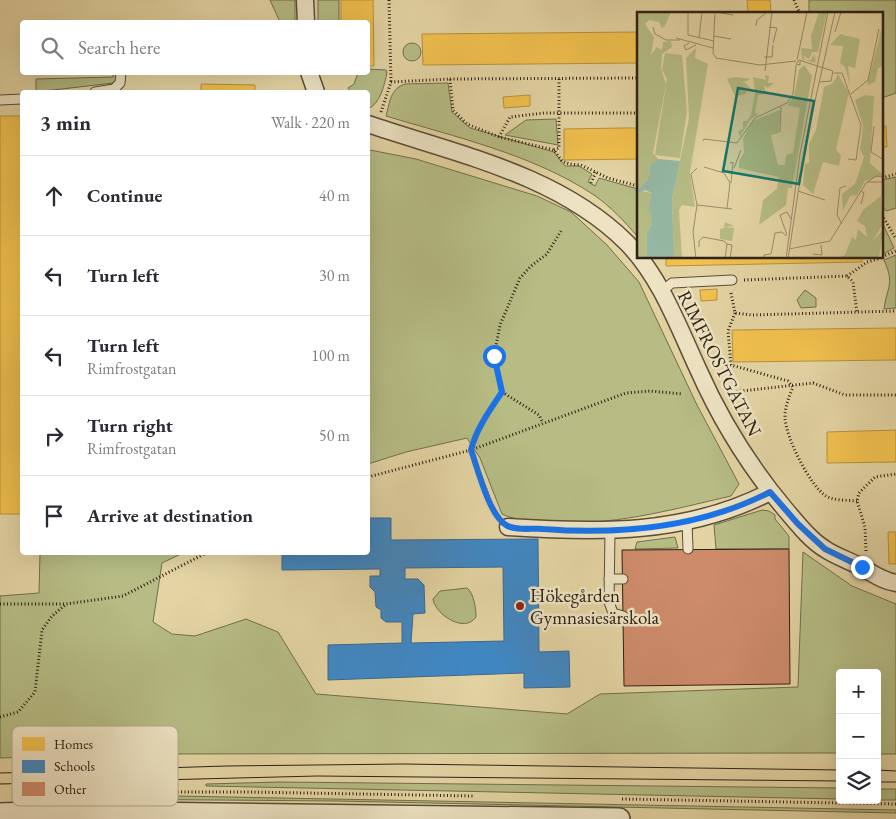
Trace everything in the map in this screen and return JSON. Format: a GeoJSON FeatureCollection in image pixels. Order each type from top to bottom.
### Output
{"type":"FeatureCollection","features":[{"type":"Feature","properties":{"kind":"street"},"geometry":{"type":"LineString","coordinates":[[305,0],[306,20]]}},
{"type":"Feature","properties":{"kind":"street"},"geometry":{"type":"LineString","coordinates":[[310,75],[315,90]]}},
{"type":"Feature","properties":{"kind":"street","name":"RIMFROSTGATAN"},"geometry":{"type":"LineString","coordinates":[[372,125],[481,161],[544,185],[590,211],[627,243],[637,257]]}},
{"type":"Feature","properties":{"kind":"street","name":"RIMFROSTGATAN"},"geometry":{"type":"LineString","coordinates":[[639,259],[662,291],[719,411],[755,474],[798,524],[825,549],[862,567],[881,580],[896,584]]}},
{"type":"Feature","properties":{"kind":"street"},"geometry":{"type":"LineString","coordinates":[[508,527],[610,532],[645,529],[688,522],[752,501],[770,492]]}},
{"type":"Feature","properties":{"kind":"street"},"geometry":{"type":"LineString","coordinates":[[0,814],[55,812],[619,819]]}},
{"type":"Feature","properties":{"kind":"lane"},"geometry":{"type":"LineString","coordinates":[[108,90],[114,89],[120,83],[121,75]]}},
{"type":"Feature","properties":{"kind":"lane"},"geometry":{"type":"LineString","coordinates":[[0,100],[20,99]]}},
{"type":"Feature","properties":{"kind":"lane"},"geometry":{"type":"LineString","coordinates":[[662,291],[672,283],[732,280]]}},
{"type":"Feature","properties":{"kind":"lane"},"geometry":{"type":"LineString","coordinates":[[688,522],[688,549]]}},
{"type":"Feature","properties":{"kind":"lane"},"geometry":{"type":"LineString","coordinates":[[610,532],[609,579],[611,610],[616,616],[623,616]]}},
{"type":"Feature","properties":{"kind":"lane"},"geometry":{"type":"LineString","coordinates":[[609,579],[622,578]]}},
{"type":"Feature","properties":{"kind":"path"},"geometry":{"type":"LineString","coordinates":[[372,125],[391,82],[389,0]]}},
{"type":"Feature","properties":{"kind":"path"},"geometry":{"type":"LineString","coordinates":[[794,0],[799,12]]}},
{"type":"Feature","properties":{"kind":"path"},"geometry":{"type":"LineString","coordinates":[[554,150],[559,148],[559,78]]}},
{"type":"Feature","properties":{"kind":"path"},"geometry":{"type":"LineString","coordinates":[[391,82],[450,79],[637,78]]}},
{"type":"Feature","properties":{"kind":"path"},"geometry":{"type":"LineString","coordinates":[[450,79],[453,110],[467,124],[499,137],[554,150],[562,161],[628,185],[637,186]]}},
{"type":"Feature","properties":{"kind":"path"},"geometry":{"type":"LineString","coordinates":[[499,137],[510,117],[560,113],[637,113]]}},
{"type":"Feature","properties":{"kind":"path"},"geometry":{"type":"LineString","coordinates":[[591,183],[596,172]]}},
{"type":"Feature","properties":{"kind":"path"},"geometry":{"type":"LineString","coordinates":[[884,218],[896,240]]}},
{"type":"Feature","properties":{"kind":"path"},"geometry":{"type":"LineString","coordinates":[[543,423],[539,415],[502,392],[494,356],[503,316],[520,278],[531,266],[547,254],[561,231]]}},
{"type":"Feature","properties":{"kind":"path"},"geometry":{"type":"LineString","coordinates":[[884,256],[896,251]]}},
{"type":"Feature","properties":{"kind":"path"},"geometry":{"type":"LineString","coordinates":[[793,387],[788,381],[731,365],[728,331],[735,313],[731,295],[732,280],[847,276],[867,262],[876,259]]}},
{"type":"Feature","properties":{"kind":"path"},"geometry":{"type":"LineString","coordinates":[[847,276],[853,282],[857,313]]}},
{"type":"Feature","properties":{"kind":"path"},"geometry":{"type":"LineString","coordinates":[[735,313],[752,315],[896,311]]}},
{"type":"Feature","properties":{"kind":"path"},"geometry":{"type":"LineString","coordinates":[[733,392],[817,384],[845,395],[896,395]]}},
{"type":"Feature","properties":{"kind":"path"},"geometry":{"type":"LineString","coordinates":[[793,387],[786,407],[785,419],[802,463],[825,495],[835,499],[857,500]]}},
{"type":"Feature","properties":{"kind":"path"},"geometry":{"type":"LineString","coordinates":[[370,476],[471,450],[626,393],[650,391],[683,394]]}},
{"type":"Feature","properties":{"kind":"path"},"geometry":{"type":"LineString","coordinates":[[502,392],[473,441],[471,450],[496,518],[508,527]]}},
{"type":"Feature","properties":{"kind":"path"},"geometry":{"type":"LineString","coordinates":[[862,567],[866,559],[865,526],[857,500],[859,493],[875,477],[896,474]]}},
{"type":"Feature","properties":{"kind":"path"},"geometry":{"type":"LineString","coordinates":[[0,604],[66,604],[123,596],[202,555]]}},
{"type":"Feature","properties":{"kind":"path"},"geometry":{"type":"LineString","coordinates":[[0,717],[18,712],[35,692],[42,630],[52,616],[66,604]]}},
{"type":"Feature","properties":{"kind":"green space"},"geometry":{"type":"Polygon","coordinates":[[[270,0],[295,0],[295,20],[279,20],[270,0]]]}},
{"type":"Feature","properties":{"kind":"green space"},"geometry":{"type":"Polygon","coordinates":[[[318,0],[339,0],[339,20],[318,20],[318,0]]]}},
{"type":"Feature","properties":{"kind":"green space"},"geometry":{"type":"Polygon","coordinates":[[[809,0],[896,0],[896,93],[884,97],[884,12],[809,12],[809,0]]]}},
{"type":"Feature","properties":{"kind":"green space"},"geometry":{"type":"Polygon","coordinates":[[[408,43],[416,43],[421,48],[419,59],[408,61],[403,56],[403,48],[408,43]]]}},
{"type":"Feature","properties":{"kind":"green space"},"geometry":{"type":"Polygon","coordinates":[[[370,69],[386,70],[387,72],[379,98],[370,108],[370,90],[350,90],[348,88],[354,84],[357,75],[370,75],[370,69]]]}},
{"type":"Feature","properties":{"kind":"green space"},"geometry":{"type":"Polygon","coordinates":[[[113,75],[118,75],[113,83],[53,90],[36,90],[36,79],[113,77],[113,75]]]}},
{"type":"Feature","properties":{"kind":"green space"},"geometry":{"type":"Polygon","coordinates":[[[448,83],[452,112],[470,128],[554,152],[565,166],[579,166],[592,174],[588,182],[595,186],[599,178],[637,189],[637,236],[600,199],[545,168],[466,139],[386,116],[393,93],[405,84],[448,83]]]}},
{"type":"Feature","properties":{"kind":"green space"},"geometry":{"type":"Polygon","coordinates":[[[556,119],[558,145],[505,135],[526,120],[556,119]]]}},
{"type":"Feature","properties":{"kind":"green space"},"geometry":{"type":"Polygon","coordinates":[[[370,150],[416,159],[537,196],[571,212],[607,245],[639,282],[697,405],[739,484],[731,496],[663,512],[594,522],[529,521],[502,514],[480,458],[467,438],[406,452],[370,463],[370,150]]]}},
{"type":"Feature","properties":{"kind":"green space"},"geometry":{"type":"Polygon","coordinates":[[[896,177],[896,208],[886,211],[884,208],[884,180],[896,177]]]}},
{"type":"Feature","properties":{"kind":"green space"},"geometry":{"type":"Polygon","coordinates":[[[884,226],[894,248],[884,254],[884,226]]]}},
{"type":"Feature","properties":{"kind":"green space"},"geometry":{"type":"Polygon","coordinates":[[[896,255],[896,308],[884,309],[890,280],[884,260],[896,255]]]}},
{"type":"Feature","properties":{"kind":"green space"},"geometry":{"type":"Polygon","coordinates":[[[805,290],[816,298],[816,307],[801,308],[797,300],[805,290]]]}},
{"type":"Feature","properties":{"kind":"green space"},"geometry":{"type":"Polygon","coordinates":[[[762,510],[769,511],[775,515],[775,519],[789,536],[789,549],[716,549],[714,525],[762,510]]]}},
{"type":"Feature","properties":{"kind":"green space"},"geometry":{"type":"Polygon","coordinates":[[[675,537],[678,548],[635,549],[637,542],[675,537]]]}},
{"type":"Feature","properties":{"kind":"green space"},"geometry":{"type":"Polygon","coordinates":[[[803,552],[852,586],[896,604],[896,754],[881,754],[881,669],[836,669],[836,753],[178,754],[178,726],[12,726],[12,758],[0,758],[0,596],[39,593],[40,555],[179,555],[162,563],[153,622],[172,634],[195,636],[246,619],[278,632],[316,694],[567,714],[600,694],[798,687],[803,552]]]}},
{"type":"Feature","properties":{"kind":"green space"},"geometry":{"type":"Polygon","coordinates":[[[467,588],[473,597],[476,610],[476,617],[471,622],[458,623],[451,620],[444,616],[435,605],[433,599],[440,591],[467,588]]]}},
{"type":"Feature","properties":{"kind":"green space"},"geometry":{"type":"Polygon","coordinates":[[[280,782],[836,788],[836,799],[206,786],[206,784],[280,782]]]}},
{"type":"Feature","properties":{"kind":"green space"},"geometry":{"type":"Polygon","coordinates":[[[881,789],[896,789],[896,800],[881,800],[881,789]]]}},
{"type":"Feature","properties":{"kind":"green space"},"geometry":{"type":"Polygon","coordinates":[[[178,796],[896,810],[896,813],[336,801],[178,800],[178,796]]]}},
{"type":"Feature","properties":{"kind":"building: Homes"},"geometry":{"type":"Polygon","coordinates":[[[341,0],[373,0],[374,66],[370,66],[370,20],[341,20],[341,0]]]}},
{"type":"Feature","properties":{"kind":"building: Homes"},"geometry":{"type":"Polygon","coordinates":[[[747,0],[770,0],[771,12],[748,12],[747,0]]]}},
{"type":"Feature","properties":{"kind":"building: Homes"},"geometry":{"type":"Polygon","coordinates":[[[637,32],[637,63],[423,65],[422,34],[637,32]]]}},
{"type":"Feature","properties":{"kind":"building: Homes"},"geometry":{"type":"Polygon","coordinates":[[[201,84],[255,85],[255,90],[201,90],[201,84]]]}},
{"type":"Feature","properties":{"kind":"building: Homes"},"geometry":{"type":"Polygon","coordinates":[[[530,95],[530,106],[504,108],[503,97],[530,95]]]}},
{"type":"Feature","properties":{"kind":"building: Homes"},"geometry":{"type":"Polygon","coordinates":[[[0,116],[20,116],[20,514],[0,514],[0,116]]]}},
{"type":"Feature","properties":{"kind":"building: Homes"},"geometry":{"type":"Polygon","coordinates":[[[884,126],[886,126],[887,147],[884,147],[884,126]]]}},
{"type":"Feature","properties":{"kind":"building: Homes"},"geometry":{"type":"Polygon","coordinates":[[[637,128],[637,159],[564,160],[564,129],[637,128]]]}},
{"type":"Feature","properties":{"kind":"building: Homes"},"geometry":{"type":"Polygon","coordinates":[[[666,259],[862,259],[862,262],[666,266],[666,259]]]}},
{"type":"Feature","properties":{"kind":"building: Homes"},"geometry":{"type":"Polygon","coordinates":[[[717,289],[717,300],[701,301],[700,290],[717,289]]]}},
{"type":"Feature","properties":{"kind":"building: Homes"},"geometry":{"type":"Polygon","coordinates":[[[896,328],[896,360],[733,362],[732,330],[896,328]]]}},
{"type":"Feature","properties":{"kind":"building: Homes"},"geometry":{"type":"Polygon","coordinates":[[[896,430],[896,462],[827,463],[827,432],[896,430]]]}},
{"type":"Feature","properties":{"kind":"building: Homes"},"geometry":{"type":"Polygon","coordinates":[[[888,532],[896,532],[896,564],[889,564],[888,532]]]}},
{"type":"Feature","properties":{"kind":"building: Schools"},"geometry":{"type":"Polygon","coordinates":[[[370,518],[391,518],[391,540],[538,539],[539,652],[569,651],[570,687],[524,688],[524,673],[328,680],[328,645],[402,643],[402,622],[386,622],[381,618],[381,610],[376,607],[375,592],[370,587],[370,576],[380,576],[380,569],[282,570],[282,555],[370,555],[370,518]],[[503,567],[405,568],[405,579],[418,579],[424,585],[425,613],[413,614],[411,643],[504,641],[503,567]]]}},
{"type":"Feature","properties":{"kind":"building: Other"},"geometry":{"type":"Polygon","coordinates":[[[789,549],[790,684],[624,686],[622,550],[789,549]]]}},
{"type":"Feature","properties":{"kind":"tram line"},"geometry":{"type":"LineString","coordinates":[[178,767],[403,764],[836,770]]}},
{"type":"Feature","properties":{"kind":"tram line"},"geometry":{"type":"LineString","coordinates":[[881,770],[896,771]]}},
{"type":"Feature","properties":{"kind":"tram line"},"geometry":{"type":"LineString","coordinates":[[0,773],[12,773]]}},
{"type":"Feature","properties":{"kind":"tram line"},"geometry":{"type":"LineString","coordinates":[[178,780],[317,776],[836,781]]}},
{"type":"Feature","properties":{"kind":"tram line"},"geometry":{"type":"LineString","coordinates":[[881,782],[896,782]]}},
{"type":"Feature","properties":{"kind":"tram line"},"geometry":{"type":"LineString","coordinates":[[0,784],[12,784]]}},
{"type":"Feature","properties":{"kind":"place","name":"Hökegården Gymnasiesärskola"},"geometry":{"type":"Point","coordinates":[520,606]}},
{"type":"Feature","properties":{"kind":"route"},"geometry":{"type":"LineString","coordinates":[[494,356],[502,392],[473,441],[471,450],[496,518],[508,527],[610,532],[645,529],[688,522],[752,501],[770,492],[798,524],[825,549],[862,567]]}}]}
